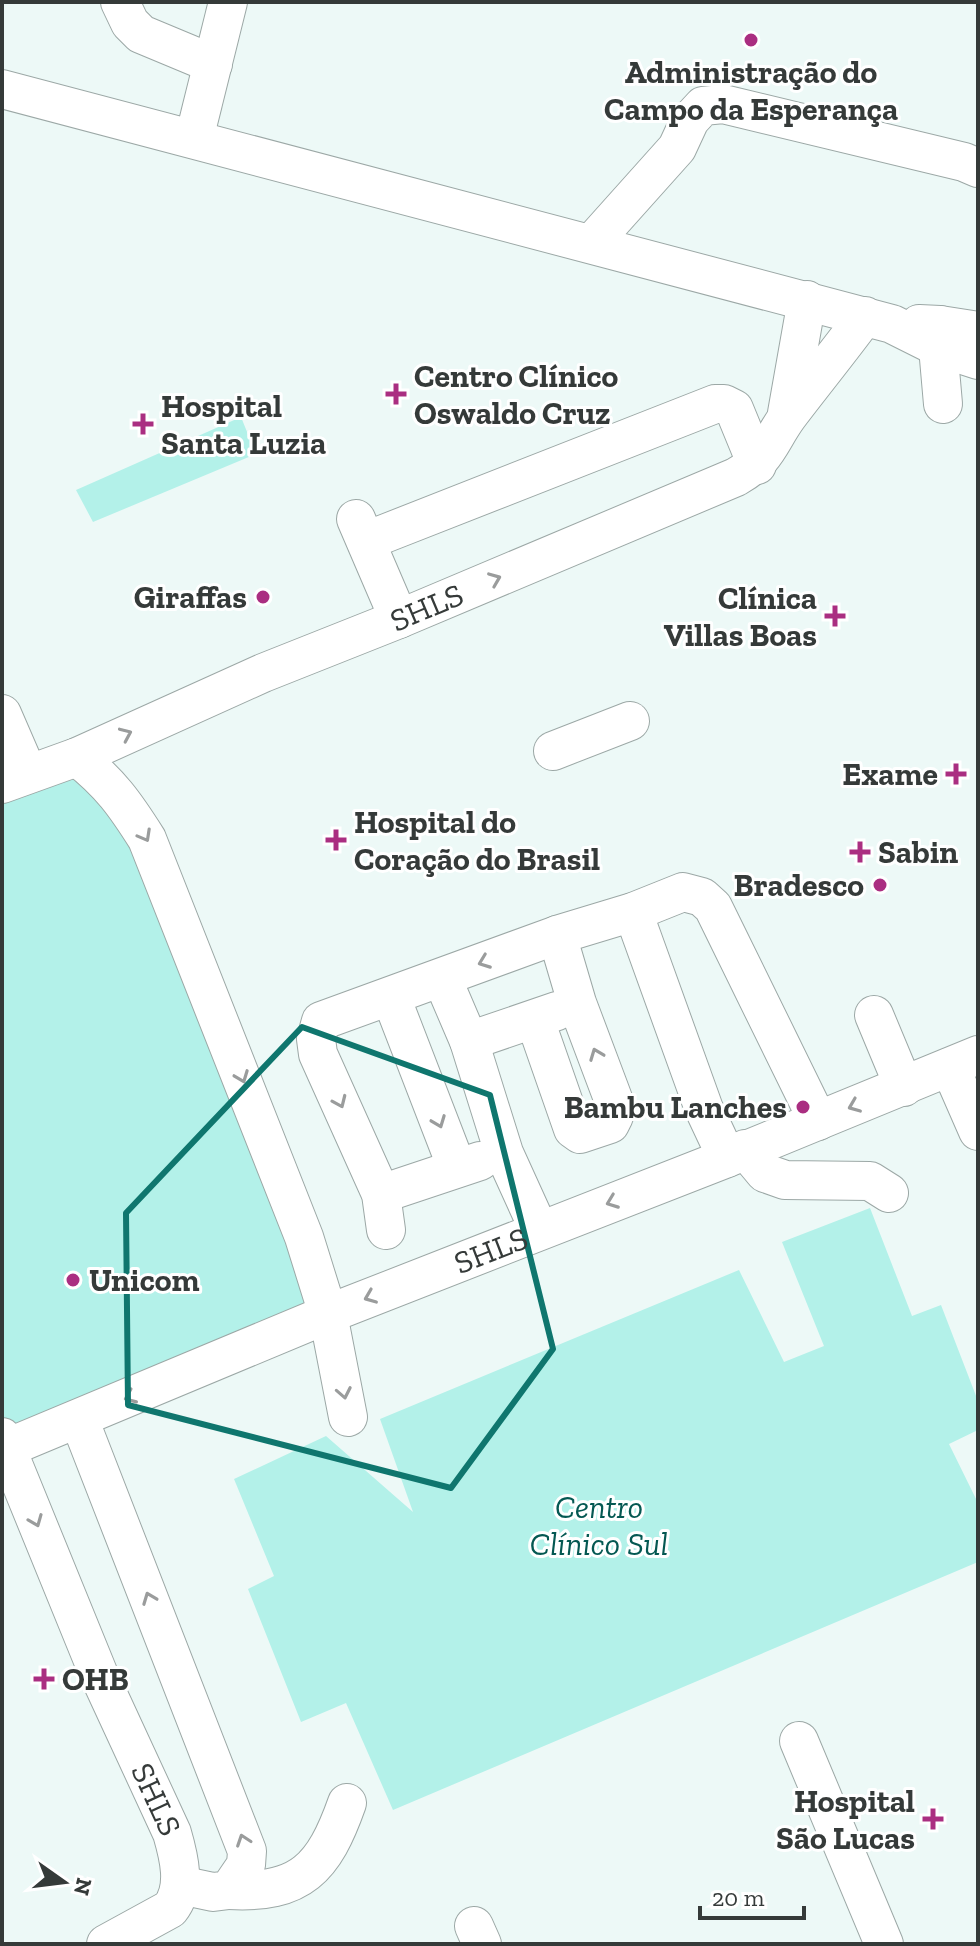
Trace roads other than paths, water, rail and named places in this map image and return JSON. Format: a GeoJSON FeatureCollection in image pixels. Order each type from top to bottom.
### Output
{"type":"FeatureCollection","features":[{"type":"Feature","properties":{"kind":"street"},"geometry":{"type":"LineString","coordinates":[[120,2],[130,23],[141,34],[213,64]]}},
{"type":"Feature","properties":{"kind":"street"},"geometry":{"type":"LineString","coordinates":[[194,139],[228,2]]}},
{"type":"Feature","properties":{"kind":"street"},"geometry":{"type":"LineString","coordinates":[[3,89],[939,336],[978,360]]}},
{"type":"Feature","properties":{"kind":"street"},"geometry":{"type":"LineString","coordinates":[[592,243],[677,148],[690,120],[703,106],[723,104],[964,162],[978,168]]}},
{"type":"Feature","properties":{"kind":"street","name":"SHLS"},"geometry":{"type":"LineString","coordinates":[[786,420],[807,300]]}},
{"type":"Feature","properties":{"kind":"street","name":"SHLS"},"geometry":{"type":"LineString","coordinates":[[15,779],[77,757],[263,673],[705,492],[757,465],[786,420],[879,320]]}},
{"type":"Feature","properties":{"kind":"street"},"geometry":{"type":"LineString","coordinates":[[939,336],[978,331]]}},
{"type":"Feature","properties":{"kind":"street"},"geometry":{"type":"LineString","coordinates":[[939,336],[943,404]]}},
{"type":"Feature","properties":{"kind":"street"},"geometry":{"type":"LineString","coordinates":[[399,619],[361,529],[715,404],[734,409],[757,465]]}},
{"type":"Feature","properties":{"kind":"street"},"geometry":{"type":"LineString","coordinates":[[2,714],[15,779]]}},
{"type":"Feature","properties":{"kind":"street"},"geometry":{"type":"LineString","coordinates":[[553,751],[630,721]]}},
{"type":"Feature","properties":{"kind":"street"},"geometry":{"type":"LineString","coordinates":[[77,757],[120,796],[147,839],[304,1237],[328,1314],[348,1417]]}},
{"type":"Feature","properties":{"kind":"street"},"geometry":{"type":"LineString","coordinates":[[504,1153],[457,1168],[383,1212],[318,1054],[316,1039],[321,1021],[683,892],[702,897],[713,907],[818,1121]]}},
{"type":"Feature","properties":{"kind":"street"},"geometry":{"type":"LineString","coordinates":[[633,912],[704,1109],[736,1154],[765,1173],[785,1180],[870,1181],[889,1193]]}},
{"type":"Feature","properties":{"kind":"street"},"geometry":{"type":"LineString","coordinates":[[535,1020],[573,1129],[580,1134],[610,1124],[615,1104],[577,1003],[557,935]]}},
{"type":"Feature","properties":{"kind":"street"},"geometry":{"type":"LineString","coordinates":[[442,978],[469,1041],[504,1153],[539,1230]]}},
{"type":"Feature","properties":{"kind":"street"},"geometry":{"type":"LineString","coordinates":[[391,997],[457,1168]]}},
{"type":"Feature","properties":{"kind":"street"},"geometry":{"type":"LineString","coordinates":[[469,1041],[577,1003]]}},
{"type":"Feature","properties":{"kind":"street"},"geometry":{"type":"LineString","coordinates":[[874,1015],[904,1087]]}},
{"type":"Feature","properties":{"kind":"street"},"geometry":{"type":"LineString","coordinates":[[964,1061],[976,1126]]}},
{"type":"Feature","properties":{"kind":"street","name":"SHLS"},"geometry":{"type":"LineString","coordinates":[[180,1885],[172,1833],[99,1675],[4,1445],[79,1419],[328,1314],[964,1061]]}},
{"type":"Feature","properties":{"kind":"street"},"geometry":{"type":"LineString","coordinates":[[79,1419],[247,1851],[246,1865],[229,1890]]}},
{"type":"Feature","properties":{"kind":"street"},"geometry":{"type":"LineString","coordinates":[[799,1741],[884,1944]]}},
{"type":"Feature","properties":{"kind":"street"},"geometry":{"type":"LineString","coordinates":[[106,1944],[170,1909],[180,1885],[213,1892],[257,1891],[273,1889],[300,1878],[329,1848],[347,1803]]}},
{"type":"Feature","properties":{"kind":"place","name":"Administração do Campo da Esperança"},"geometry":{"type":"Point","coordinates":[751,40]}},
{"type":"Feature","properties":{"kind":"place","name":"Centro Clínico Oswaldo Cruz"},"geometry":{"type":"Point","coordinates":[396,394]}},
{"type":"Feature","properties":{"kind":"place","name":"Hospital Santa Luzia"},"geometry":{"type":"Point","coordinates":[143,424]}},
{"type":"Feature","properties":{"kind":"place","name":"Giraffas"},"geometry":{"type":"Point","coordinates":[263,597]}},
{"type":"Feature","properties":{"kind":"place","name":"Clínica Villas Boas"},"geometry":{"type":"Point","coordinates":[835,616]}},
{"type":"Feature","properties":{"kind":"place","name":"Exame"},"geometry":{"type":"Point","coordinates":[956,774]}},
{"type":"Feature","properties":{"kind":"place","name":"Hospital do Coração do Brasil"},"geometry":{"type":"Point","coordinates":[336,840]}},
{"type":"Feature","properties":{"kind":"place","name":"Sabin"},"geometry":{"type":"Point","coordinates":[860,852]}},
{"type":"Feature","properties":{"kind":"place","name":"Bradesco"},"geometry":{"type":"Point","coordinates":[880,885]}},
{"type":"Feature","properties":{"kind":"place","name":"Bambu Lanches"},"geometry":{"type":"Point","coordinates":[803,1107]}},
{"type":"Feature","properties":{"kind":"place","name":"Unicom"},"geometry":{"type":"Point","coordinates":[73,1280]}},
{"type":"Feature","properties":{"kind":"place","name":"OHB"},"geometry":{"type":"Point","coordinates":[44,1679]}},
{"type":"Feature","properties":{"kind":"place","name":"Hospital São Lucas"},"geometry":{"type":"Point","coordinates":[933,1819]}},
{"type":"Feature","properties":{"kind":"park label","name":"Centro Clínico Sul"},"geometry":{"type":"Point","coordinates":[599,1526]}}]}
